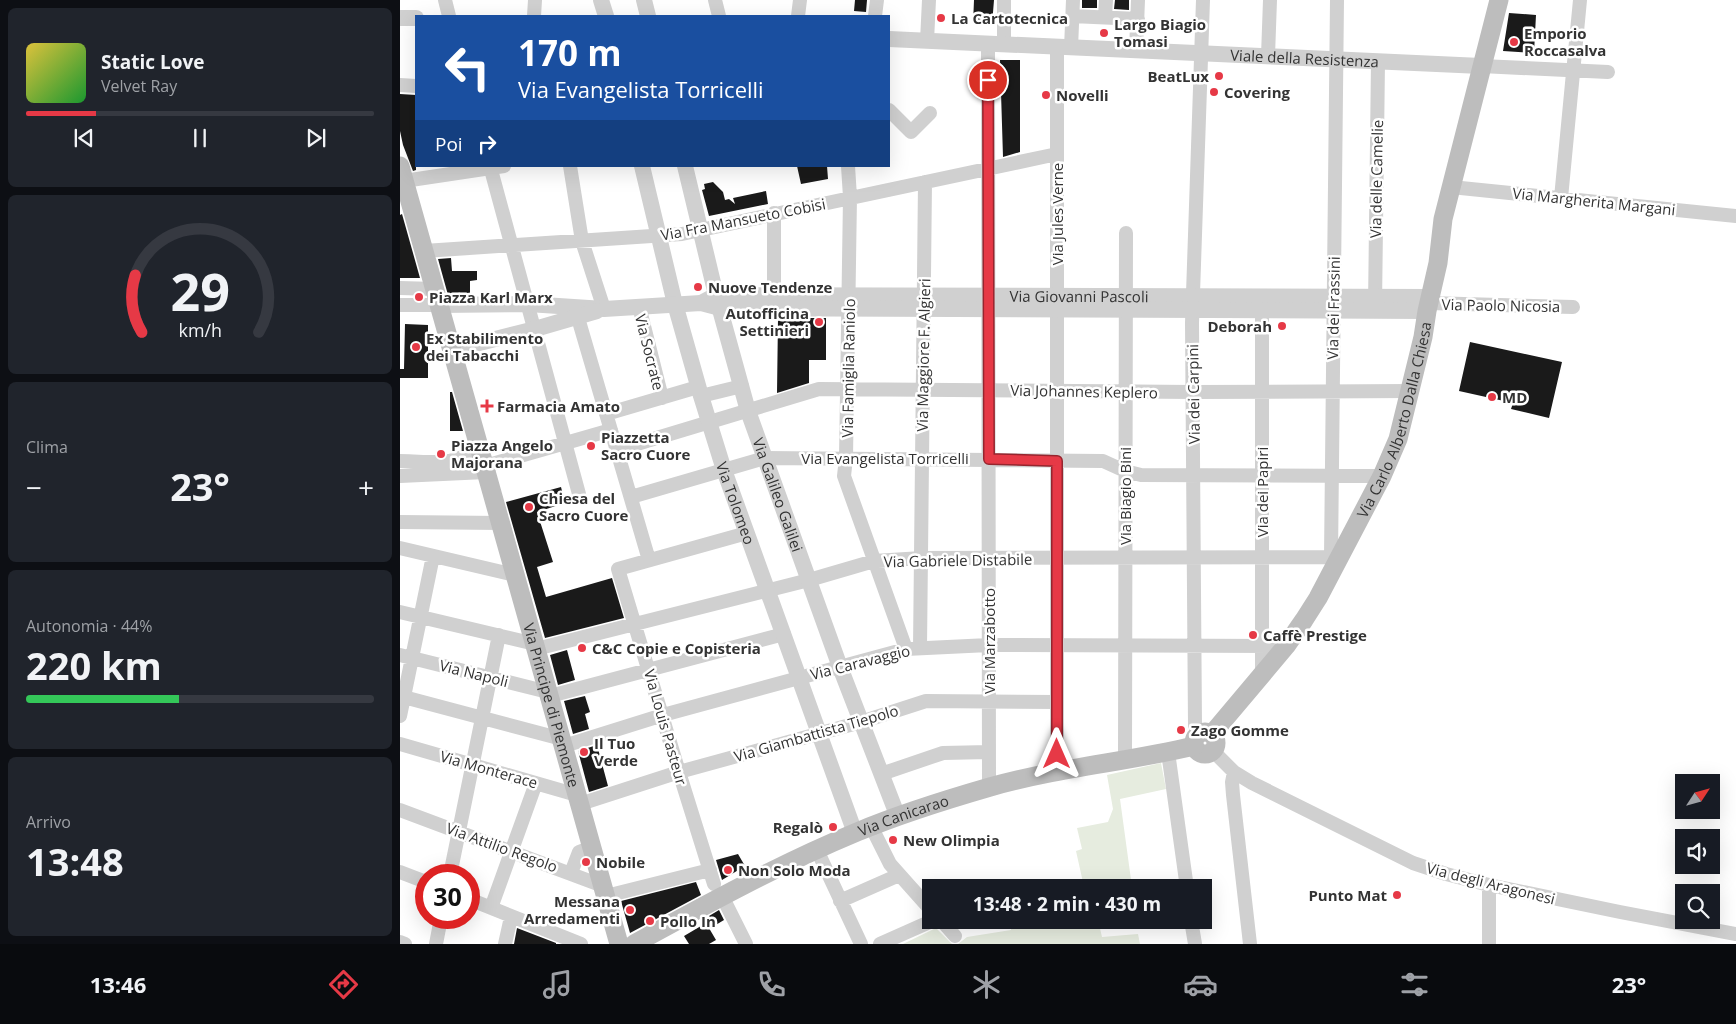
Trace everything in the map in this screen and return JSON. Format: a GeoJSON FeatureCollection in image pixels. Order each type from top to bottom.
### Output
{"type":"FeatureCollection","features":[{"type":"Feature","properties":{"kind":"main road","name":"Via Carlo Alberto Dalla Chiesa"},"geometry":{"type":"LineString","coordinates":[[1204,741],[1286,646],[1318,598],[1334,559],[1382,476],[1398,439],[1424,337],[1438,263],[1442,219],[1499,0]]}},
{"type":"Feature","properties":{"kind":"main road","name":"Via Principe di Piemonte"},"geometry":{"type":"LineString","coordinates":[[403,184],[437,297],[619,944]]}},
{"type":"Feature","properties":{"kind":"main road","name":"Via Canicarao"},"geometry":{"type":"LineString","coordinates":[[634,944],[718,890],[898,817],[989,787],[1057,772],[1168,752],[1204,741]]}},
{"type":"Feature","properties":{"kind":"street"},"geometry":{"type":"LineString","coordinates":[[445,0],[449,15]]}},
{"type":"Feature","properties":{"kind":"street"},"geometry":{"type":"LineString","coordinates":[[534,0],[534,15]]}},
{"type":"Feature","properties":{"kind":"street"},"geometry":{"type":"LineString","coordinates":[[601,0],[606,15]]}},
{"type":"Feature","properties":{"kind":"street"},"geometry":{"type":"LineString","coordinates":[[644,0],[648,15]]}},
{"type":"Feature","properties":{"kind":"street"},"geometry":{"type":"LineString","coordinates":[[715,0],[719,15]]}},
{"type":"Feature","properties":{"kind":"street"},"geometry":{"type":"LineString","coordinates":[[798,15],[800,0]]}},
{"type":"Feature","properties":{"kind":"street"},"geometry":{"type":"LineString","coordinates":[[875,15],[877,0]]}},
{"type":"Feature","properties":{"kind":"street"},"geometry":{"type":"LineString","coordinates":[[927,41],[929,0]]}},
{"type":"Feature","properties":{"kind":"street","name":"Via Marzabotto"},"geometry":{"type":"LineString","coordinates":[[989,787],[988,168],[996,44],[1004,0]]}},
{"type":"Feature","properties":{"kind":"street","name":"Via Jules Verne"},"geometry":{"type":"LineString","coordinates":[[1057,772],[1058,154],[1064,47],[1072,16],[1073,0]]}},
{"type":"Feature","properties":{"kind":"street"},"geometry":{"type":"LineString","coordinates":[[1105,18],[1106,0]]}},
{"type":"Feature","properties":{"kind":"street"},"geometry":{"type":"LineString","coordinates":[[1136,50],[1138,0]]}},
{"type":"Feature","properties":{"kind":"street","name":"Via dei Carpini"},"geometry":{"type":"LineString","coordinates":[[1203,0],[1193,303],[1193,392],[1195,725],[1204,741]]}},
{"type":"Feature","properties":{"kind":"street"},"geometry":{"type":"LineString","coordinates":[[1268,56],[1270,0]]}},
{"type":"Feature","properties":{"kind":"street","name":"Via dei Frassini"},"geometry":{"type":"LineString","coordinates":[[1334,559],[1332,392],[1337,0]]}},
{"type":"Feature","properties":{"kind":"street"},"geometry":{"type":"LineString","coordinates":[[1561,198],[1580,0]]}},
{"type":"Feature","properties":{"kind":"street"},"geometry":{"type":"LineString","coordinates":[[1072,16],[1138,19]]}},
{"type":"Feature","properties":{"kind":"street"},"geometry":{"type":"LineString","coordinates":[[400,18],[415,18]]}},
{"type":"Feature","properties":{"kind":"street","name":"Viale della Resistenza"},"geometry":{"type":"LineString","coordinates":[[890,39],[1482,66]]}},
{"type":"Feature","properties":{"kind":"street","name":"Via delle Camelie"},"geometry":{"type":"LineString","coordinates":[[1375,304],[1378,61]]}},
{"type":"Feature","properties":{"kind":"street"},"geometry":{"type":"LineString","coordinates":[[1482,66],[1608,72]]}},
{"type":"Feature","properties":{"kind":"street"},"geometry":{"type":"LineString","coordinates":[[400,85],[415,86]]}},
{"type":"Feature","properties":{"kind":"street"},"geometry":{"type":"LineString","coordinates":[[890,111],[911,132],[930,113]]}},
{"type":"Feature","properties":{"kind":"street","name":"Via Fra Mansueto Cobisi"},"geometry":{"type":"LineString","coordinates":[[424,252],[682,234],[1058,154]]}},
{"type":"Feature","properties":{"kind":"street"},"geometry":{"type":"LineString","coordinates":[[403,184],[495,167],[512,245],[579,494]]}},
{"type":"Feature","properties":{"kind":"street"},"geometry":{"type":"LineString","coordinates":[[452,350],[535,330],[604,309],[582,241],[570,167]]}},
{"type":"Feature","properties":{"kind":"street","name":"Via Tolomeo"},"geometry":{"type":"LineString","coordinates":[[642,167],[675,304],[699,392],[724,470],[818,733],[863,830]]}},
{"type":"Feature","properties":{"kind":"street","name":"Via Galileo Galilei"},"geometry":{"type":"LineString","coordinates":[[685,167],[699,230],[748,411],[860,722],[898,817]]}},
{"type":"Feature","properties":{"kind":"street","name":"Via Famiglia Raniolo"},"geometry":{"type":"LineString","coordinates":[[848,167],[850,197],[849,302],[844,476],[906,649]]}},
{"type":"Feature","properties":{"kind":"street","name":"Via Maggiore F. Algieri"},"geometry":{"type":"LineString","coordinates":[[920,648],[925,182]]}},
{"type":"Feature","properties":{"kind":"street","name":"Via Margherita Margani"},"geometry":{"type":"LineString","coordinates":[[1451,187],[1736,216]]}},
{"type":"Feature","properties":{"kind":"street"},"geometry":{"type":"LineString","coordinates":[[774,213],[774,296]]}},
{"type":"Feature","properties":{"kind":"street","name":"Via Biagio Bini"},"geometry":{"type":"LineString","coordinates":[[1125,760],[1126,233]]}},
{"type":"Feature","properties":{"kind":"street"},"geometry":{"type":"LineString","coordinates":[[400,288],[437,297]]}},
{"type":"Feature","properties":{"kind":"street","name":"Via Giovanni Pascoli"},"geometry":{"type":"LineString","coordinates":[[437,297],[604,309],[718,302],[774,296],[849,302]]}},
{"type":"Feature","properties":{"kind":"street"},"geometry":{"type":"LineString","coordinates":[[400,305],[437,297]]}},
{"type":"Feature","properties":{"kind":"street","name":"Via Giovanni Pascoli"},"geometry":{"type":"LineString","coordinates":[[718,302],[1429,304]]}},
{"type":"Feature","properties":{"kind":"street","name":"Via dei Papiri"},"geometry":{"type":"LineString","coordinates":[[1262,303],[1262,675]]}},
{"type":"Feature","properties":{"kind":"street","name":"Via Paolo Nicosia"},"geometry":{"type":"LineString","coordinates":[[1429,304],[1573,307]]}},
{"type":"Feature","properties":{"kind":"street"},"geometry":{"type":"LineString","coordinates":[[559,305],[571,320],[606,414],[649,560],[747,533]]}},
{"type":"Feature","properties":{"kind":"street","name":"Via Socrate"},"geometry":{"type":"LineString","coordinates":[[639,306],[662,398]]}},
{"type":"Feature","properties":{"kind":"street"},"geometry":{"type":"LineString","coordinates":[[606,414],[662,398],[742,386]]}},
{"type":"Feature","properties":{"kind":"street","name":"Via Johannes Keplero"},"geometry":{"type":"LineString","coordinates":[[617,450],[820,389],[1193,392],[1411,391]]}},
{"type":"Feature","properties":{"kind":"street"},"geometry":{"type":"LineString","coordinates":[[400,476],[485,469],[611,430]]}},
{"type":"Feature","properties":{"kind":"street"},"geometry":{"type":"LineString","coordinates":[[400,461],[442,462],[453,460],[466,455],[478,443]]}},
{"type":"Feature","properties":{"kind":"street","name":"Via Evangelista Torricelli"},"geometry":{"type":"LineString","coordinates":[[631,497],[765,458],[1103,461],[1125,472],[1141,475],[1382,476]]}},
{"type":"Feature","properties":{"kind":"street"},"geometry":{"type":"LineString","coordinates":[[400,522],[501,523]]}},
{"type":"Feature","properties":{"kind":"street"},"geometry":{"type":"LineString","coordinates":[[400,548],[515,575]]}},
{"type":"Feature","properties":{"kind":"street"},"geometry":{"type":"LineString","coordinates":[[400,716],[406,656],[421,617],[433,556]]}},
{"type":"Feature","properties":{"kind":"street","name":"Via Gabriele Distabile"},"geometry":{"type":"LineString","coordinates":[[536,646],[768,591],[874,561],[922,558],[1334,559]]}},
{"type":"Feature","properties":{"kind":"street","name":"Via Louis Pasteur"},"geometry":{"type":"LineString","coordinates":[[649,560],[618,569],[710,870],[718,890],[746,944]]}},
{"type":"Feature","properties":{"kind":"street"},"geometry":{"type":"LineString","coordinates":[[400,612],[499,635],[536,646]]}},
{"type":"Feature","properties":{"kind":"street"},"geometry":{"type":"LineString","coordinates":[[549,694],[784,634]]}},
{"type":"Feature","properties":{"kind":"street"},"geometry":{"type":"LineString","coordinates":[[453,864],[499,635]]}},
{"type":"Feature","properties":{"kind":"street","name":"Via Caravaggio"},"geometry":{"type":"LineString","coordinates":[[563,742],[906,649],[989,645],[1286,646]]}},
{"type":"Feature","properties":{"kind":"street","name":"Via Napoli"},"geometry":{"type":"LineString","coordinates":[[406,656],[549,694]]}},
{"type":"Feature","properties":{"kind":"street"},"geometry":{"type":"LineString","coordinates":[[402,697],[563,742]]}},
{"type":"Feature","properties":{"kind":"street","name":"Via Giambattista Tiepolo"},"geometry":{"type":"LineString","coordinates":[[579,799],[860,722],[926,701],[1057,702]]}},
{"type":"Feature","properties":{"kind":"street","name":"Via degli Aragonesi"},"geometry":{"type":"LineString","coordinates":[[1204,741],[1234,772],[1252,783],[1413,863],[1489,885],[1736,934]]}},
{"type":"Feature","properties":{"kind":"street","name":"Via Monterace"},"geometry":{"type":"LineString","coordinates":[[400,744],[536,783],[579,799]]}},
{"type":"Feature","properties":{"kind":"street"},"geometry":{"type":"LineString","coordinates":[[881,774],[943,753],[989,752]]}},
{"type":"Feature","properties":{"kind":"street"},"geometry":{"type":"LineString","coordinates":[[1168,752],[1186,879]]}},
{"type":"Feature","properties":{"kind":"street"},"geometry":{"type":"LineString","coordinates":[[1234,772],[1233,795],[1250,944]]}},
{"type":"Feature","properties":{"kind":"street"},"geometry":{"type":"LineString","coordinates":[[490,908],[536,783]]}},
{"type":"Feature","properties":{"kind":"street","name":"Via Attilio Regolo"},"geometry":{"type":"LineString","coordinates":[[400,810],[571,873],[604,891]]}},
{"type":"Feature","properties":{"kind":"street"},"geometry":{"type":"LineString","coordinates":[[863,830],[898,875],[922,897]]}},
{"type":"Feature","properties":{"kind":"street"},"geometry":{"type":"LineString","coordinates":[[571,873],[579,852],[592,847]]}},
{"type":"Feature","properties":{"kind":"street"},"geometry":{"type":"LineString","coordinates":[[817,850],[861,944]]}},
{"type":"Feature","properties":{"kind":"street"},"geometry":{"type":"LineString","coordinates":[[604,891],[710,870]]}},
{"type":"Feature","properties":{"kind":"street"},"geometry":{"type":"LineString","coordinates":[[400,872],[415,878]]}},
{"type":"Feature","properties":{"kind":"street"},"geometry":{"type":"LineString","coordinates":[[840,901],[898,875]]}},
{"type":"Feature","properties":{"kind":"street"},"geometry":{"type":"LineString","coordinates":[[1489,885],[1489,944]]}},
{"type":"Feature","properties":{"kind":"street"},"geometry":{"type":"LineString","coordinates":[[480,904],[581,944]]}},
{"type":"Feature","properties":{"kind":"street"},"geometry":{"type":"LineString","coordinates":[[506,944],[511,917]]}},
{"type":"Feature","properties":{"kind":"street"},"geometry":{"type":"LineString","coordinates":[[880,944],[922,925]]}},
{"type":"Feature","properties":{"kind":"street"},"geometry":{"type":"LineString","coordinates":[[436,944],[439,929]]}},
{"type":"Feature","properties":{"kind":"street"},"geometry":{"type":"LineString","coordinates":[[948,929],[955,936]]}},
{"type":"Feature","properties":{"kind":"street"},"geometry":{"type":"LineString","coordinates":[[1193,929],[1195,944]]}},
{"type":"Feature","properties":{"kind":"street"},"geometry":{"type":"LineString","coordinates":[[400,942],[405,944]]}},
{"type":"Feature","properties":{"kind":"shaded area"},"geometry":{"type":"Polygon","coordinates":[[[1161,763],[1166,789],[1120,799],[1131,879],[1082,879],[1076,851],[1082,849],[1077,828],[1108,822],[1113,809],[1107,775],[1161,763]]]}},
{"type":"Feature","properties":{"kind":"shaded area"},"geometry":{"type":"Polygon","coordinates":[[[937,929],[952,944],[903,944],[937,929]]]}},
{"type":"Feature","properties":{"kind":"shaded area"},"geometry":{"type":"Polygon","coordinates":[[[1100,929],[1102,937],[1138,934],[1140,944],[958,944],[967,937],[1011,930],[1100,929]]]}},
{"type":"Feature","properties":{"kind":"building"},"geometry":{"type":"Polygon","coordinates":[[[855,0],[867,0],[866,12],[854,11],[855,0]]]}},
{"type":"Feature","properties":{"kind":"building"},"geometry":{"type":"Polygon","coordinates":[[[974,0],[994,0],[992,25],[973,24],[974,0]]]}},
{"type":"Feature","properties":{"kind":"building"},"geometry":{"type":"Polygon","coordinates":[[[1082,0],[1097,0],[1097,8],[1082,8],[1082,0]]]}},
{"type":"Feature","properties":{"kind":"building"},"geometry":{"type":"Polygon","coordinates":[[[1115,0],[1129,0],[1129,10],[1114,9],[1115,0]]]}},
{"type":"Feature","properties":{"kind":"building"},"geometry":{"type":"Polygon","coordinates":[[[1509,13],[1536,15],[1534,53],[1503,51],[1509,13]]]}},
{"type":"Feature","properties":{"kind":"building"},"geometry":{"type":"Polygon","coordinates":[[[1000,60],[1020,60],[1020,152],[1003,157],[1000,60]]]}},
{"type":"Feature","properties":{"kind":"building"},"geometry":{"type":"Polygon","coordinates":[[[400,94],[415,95],[416,170],[413,171],[400,131],[400,94]]]}},
{"type":"Feature","properties":{"kind":"building"},"geometry":{"type":"Polygon","coordinates":[[[797,167],[827,167],[828,179],[801,184],[797,167]]]}},
{"type":"Feature","properties":{"kind":"building"},"geometry":{"type":"Polygon","coordinates":[[[713,182],[723,192],[725,200],[729,199],[735,204],[733,198],[766,191],[768,204],[709,216],[702,190],[705,189],[704,184],[713,182]]]}},
{"type":"Feature","properties":{"kind":"building"},"geometry":{"type":"Polygon","coordinates":[[[402,214],[420,278],[400,278],[400,215],[402,214]]]}},
{"type":"Feature","properties":{"kind":"building"},"geometry":{"type":"Polygon","coordinates":[[[451,258],[452,271],[477,271],[477,280],[470,281],[470,295],[448,295],[438,259],[451,258]]]}},
{"type":"Feature","properties":{"kind":"building"},"geometry":{"type":"Polygon","coordinates":[[[778,318],[826,318],[826,360],[809,360],[809,383],[777,393],[778,318]]]}},
{"type":"Feature","properties":{"kind":"building","name":"Ex Stabilimento dei Tabacchi"},"geometry":{"type":"Polygon","coordinates":[[[405,324],[428,325],[428,378],[400,378],[400,369],[404,369],[405,324]]]}},
{"type":"Feature","properties":{"kind":"building"},"geometry":{"type":"Polygon","coordinates":[[[1470,342],[1562,362],[1549,418],[1511,409],[1513,403],[1459,391],[1470,342]]]}},
{"type":"Feature","properties":{"kind":"building"},"geometry":{"type":"Polygon","coordinates":[[[450,392],[452,392],[463,431],[450,431],[450,392]]]}},
{"type":"Feature","properties":{"kind":"building"},"geometry":{"type":"Polygon","coordinates":[[[561,487],[565,503],[537,512],[553,562],[537,567],[546,597],[612,578],[624,618],[545,638],[506,502],[561,487]]]}},
{"type":"Feature","properties":{"kind":"building"},"geometry":{"type":"Polygon","coordinates":[[[567,650],[575,680],[558,685],[550,655],[567,650]]]}},
{"type":"Feature","properties":{"kind":"building"},"geometry":{"type":"Polygon","coordinates":[[[585,696],[590,712],[585,714],[589,729],[573,734],[564,701],[585,696]]]}},
{"type":"Feature","properties":{"kind":"building"},"geometry":{"type":"Polygon","coordinates":[[[597,745],[608,786],[589,792],[578,751],[597,745]]]}},
{"type":"Feature","properties":{"kind":"building"},"geometry":{"type":"Polygon","coordinates":[[[738,854],[745,866],[722,880],[716,860],[738,854]]]}},
{"type":"Feature","properties":{"kind":"building"},"geometry":{"type":"Polygon","coordinates":[[[696,882],[701,895],[630,933],[621,901],[696,882]]]}},
{"type":"Feature","properties":{"kind":"building"},"geometry":{"type":"Polygon","coordinates":[[[719,910],[724,920],[714,926],[709,916],[719,910]]]}},
{"type":"Feature","properties":{"kind":"building"},"geometry":{"type":"Polygon","coordinates":[[[706,923],[716,940],[709,944],[689,944],[684,936],[706,923]]]}},
{"type":"Feature","properties":{"kind":"building"},"geometry":{"type":"Polygon","coordinates":[[[517,928],[556,943],[556,944],[514,944],[517,928]]]}},
{"type":"Feature","properties":{"kind":"place","name":"La Cartotecnica"},"geometry":{"type":"Point","coordinates":[941,18]}},
{"type":"Feature","properties":{"kind":"place","name":"Largo Biagio Tomasi"},"geometry":{"type":"Point","coordinates":[1104,33]}},
{"type":"Feature","properties":{"kind":"place","name":"Emporio Roccasalva"},"geometry":{"type":"Point","coordinates":[1514,42]}},
{"type":"Feature","properties":{"kind":"place","name":"BeatLux"},"geometry":{"type":"Point","coordinates":[1219,76]}},
{"type":"Feature","properties":{"kind":"place","name":"Covering"},"geometry":{"type":"Point","coordinates":[1214,92]}},
{"type":"Feature","properties":{"kind":"place","name":"Novelli"},"geometry":{"type":"Point","coordinates":[1046,95]}},
{"type":"Feature","properties":{"kind":"place","name":"Nuove Tendenze"},"geometry":{"type":"Point","coordinates":[698,287]}},
{"type":"Feature","properties":{"kind":"place","name":"Piazza Karl Marx"},"geometry":{"type":"Point","coordinates":[419,297]}},
{"type":"Feature","properties":{"kind":"place","name":"Autofficina Settinieri"},"geometry":{"type":"Point","coordinates":[819,322]}},
{"type":"Feature","properties":{"kind":"place","name":"Deborah"},"geometry":{"type":"Point","coordinates":[1282,326]}},
{"type":"Feature","properties":{"kind":"place","name":"Ex Stabilimento dei Tabacchi"},"geometry":{"type":"Point","coordinates":[416,347]}},
{"type":"Feature","properties":{"kind":"place","name":"MD"},"geometry":{"type":"Point","coordinates":[1492,397]}},
{"type":"Feature","properties":{"kind":"place","name":"Farmacia Amato"},"geometry":{"type":"Point","coordinates":[487,406]}},
{"type":"Feature","properties":{"kind":"place","name":"Piazzetta Sacro Cuore"},"geometry":{"type":"Point","coordinates":[591,446]}},
{"type":"Feature","properties":{"kind":"place","name":"Piazza Angelo Majorana"},"geometry":{"type":"Point","coordinates":[441,454]}},
{"type":"Feature","properties":{"kind":"place","name":"Chiesa del Sacro Cuore"},"geometry":{"type":"Point","coordinates":[529,507]}},
{"type":"Feature","properties":{"kind":"place","name":"Caffè Prestige"},"geometry":{"type":"Point","coordinates":[1253,635]}},
{"type":"Feature","properties":{"kind":"place","name":"C&C Copie e Copisteria"},"geometry":{"type":"Point","coordinates":[582,648]}},
{"type":"Feature","properties":{"kind":"place","name":"Zago Gomme"},"geometry":{"type":"Point","coordinates":[1181,730]}},
{"type":"Feature","properties":{"kind":"place","name":"Il Tuo Verde"},"geometry":{"type":"Point","coordinates":[584,752]}},
{"type":"Feature","properties":{"kind":"place","name":"Regalò"},"geometry":{"type":"Point","coordinates":[833,827]}},
{"type":"Feature","properties":{"kind":"place","name":"New Olimpia"},"geometry":{"type":"Point","coordinates":[893,840]}},
{"type":"Feature","properties":{"kind":"place","name":"Nobile"},"geometry":{"type":"Point","coordinates":[586,862]}},
{"type":"Feature","properties":{"kind":"place","name":"Non Solo Moda"},"geometry":{"type":"Point","coordinates":[728,870]}},
{"type":"Feature","properties":{"kind":"place","name":"Punto Mat"},"geometry":{"type":"Point","coordinates":[1397,895]}},
{"type":"Feature","properties":{"kind":"place","name":"Messana Arredamenti"},"geometry":{"type":"Point","coordinates":[630,910]}},
{"type":"Feature","properties":{"kind":"place","name":"Pollo In"},"geometry":{"type":"Point","coordinates":[650,921]}},
{"type":"Feature","properties":{"kind":"route"},"geometry":{"type":"LineString","coordinates":[[988,80],[989,459],[1057,461],[1057,754]]}}]}
